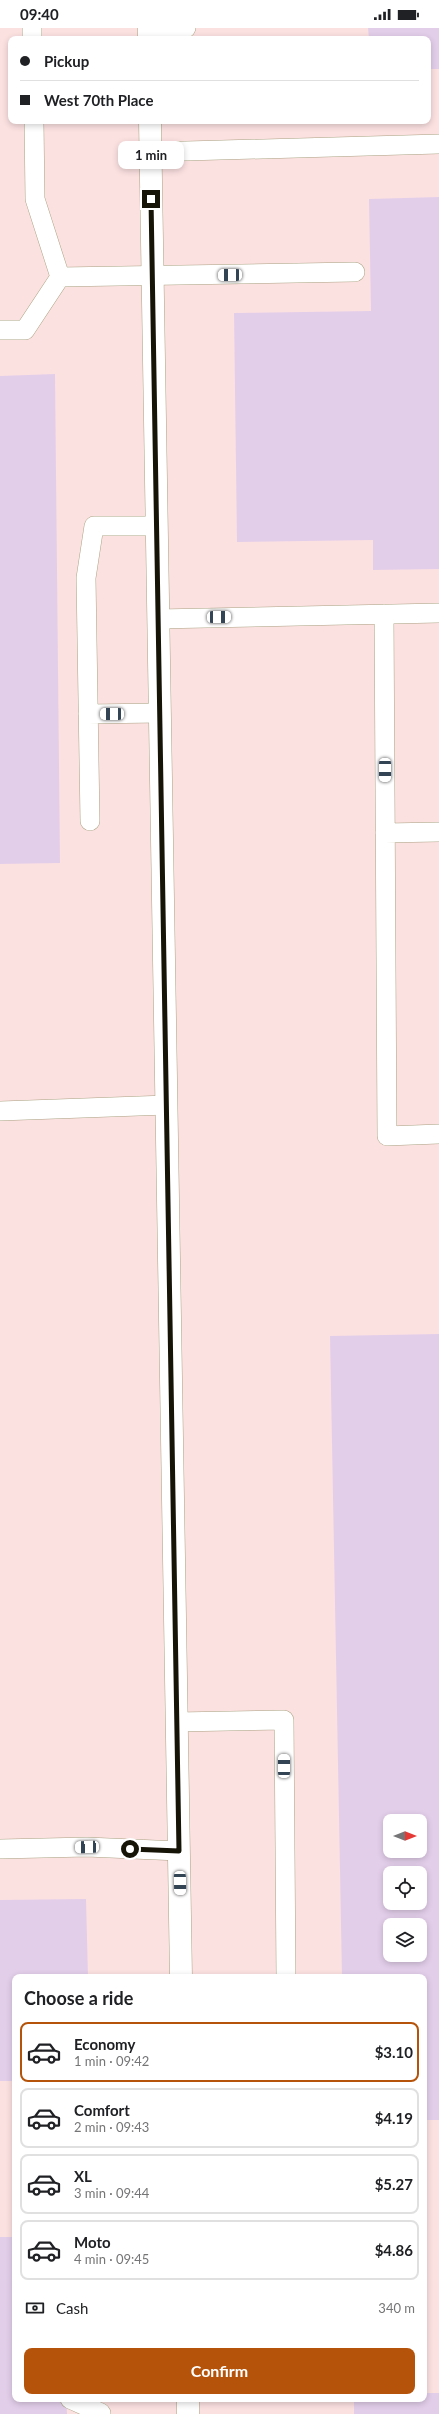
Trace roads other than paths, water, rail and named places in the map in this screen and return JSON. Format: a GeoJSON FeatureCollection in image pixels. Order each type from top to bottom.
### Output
{"type":"FeatureCollection","features":[{"type":"Feature","properties":{"kind":"street"},"geometry":{"type":"LineString","coordinates":[[150,124],[181,1974]]}},
{"type":"Feature","properties":{"kind":"street"},"geometry":{"type":"LineString","coordinates":[[188,2402],[188,2414]]}},
{"type":"Feature","properties":{"kind":"lane"},"geometry":{"type":"LineString","coordinates":[[149,33],[186,28]]}},
{"type":"Feature","properties":{"kind":"lane"},"geometry":{"type":"LineString","coordinates":[[34,124],[35,199],[60,277]]}},
{"type":"Feature","properties":{"kind":"lane"},"geometry":{"type":"LineString","coordinates":[[151,152],[439,144]]}},
{"type":"Feature","properties":{"kind":"lane"},"geometry":{"type":"LineString","coordinates":[[60,277],[355,272]]}},
{"type":"Feature","properties":{"kind":"lane"},"geometry":{"type":"LineString","coordinates":[[0,330],[25,330],[60,277]]}},
{"type":"Feature","properties":{"kind":"lane"},"geometry":{"type":"LineString","coordinates":[[90,821],[86,578],[94,526],[157,526]]}},
{"type":"Feature","properties":{"kind":"lane"},"geometry":{"type":"LineString","coordinates":[[158,619],[439,613]]}},
{"type":"Feature","properties":{"kind":"lane"},"geometry":{"type":"LineString","coordinates":[[384,614],[386,1136],[439,1134]]}},
{"type":"Feature","properties":{"kind":"lane"},"geometry":{"type":"LineString","coordinates":[[88,714],[160,713]]}},
{"type":"Feature","properties":{"kind":"lane"},"geometry":{"type":"LineString","coordinates":[[385,833],[439,832]]}},
{"type":"Feature","properties":{"kind":"lane"},"geometry":{"type":"LineString","coordinates":[[0,1111],[166,1105]]}},
{"type":"Feature","properties":{"kind":"lane"},"geometry":{"type":"LineString","coordinates":[[177,1722],[284,1720],[286,1974]]}},
{"type":"Feature","properties":{"kind":"lane"},"geometry":{"type":"LineString","coordinates":[[0,1850],[87,1847],[179,1851]]}},
{"type":"Feature","properties":{"kind":"lane"},"geometry":{"type":"LineString","coordinates":[[79,2402],[101,2409]]}}]}
